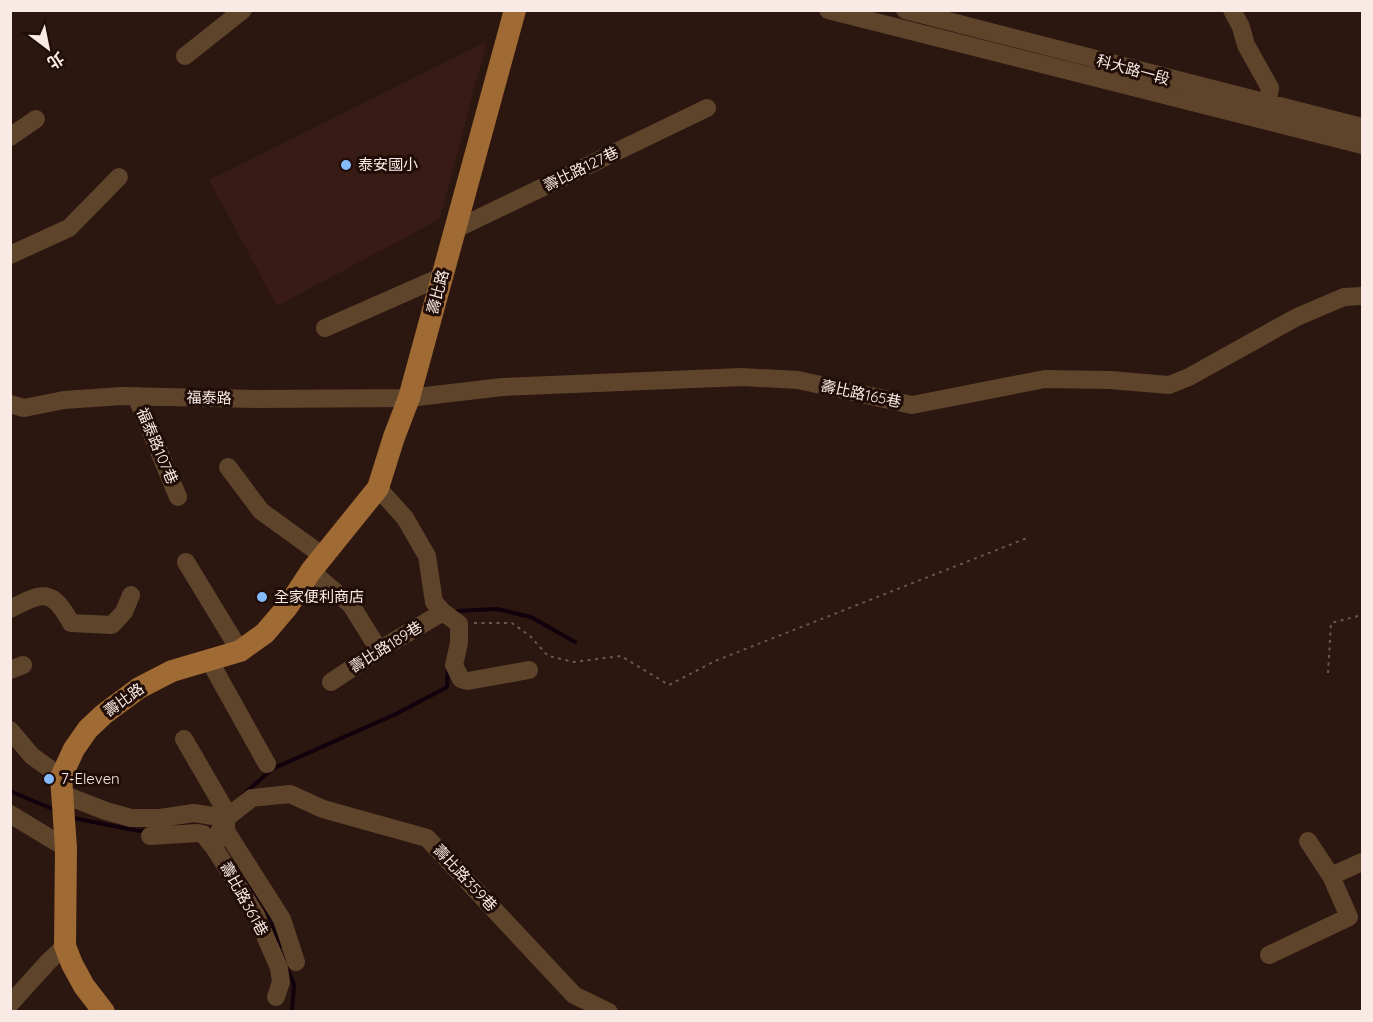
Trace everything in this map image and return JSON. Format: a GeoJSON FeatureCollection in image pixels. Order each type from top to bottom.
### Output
{"type":"FeatureCollection","features":[{"type":"Feature","properties":{"kind":"main road","name":"壽比路"},"geometry":{"type":"LineString","coordinates":[[62,791],[74,749],[88,729],[121,700],[172,671],[240,651],[265,633],[378,488],[409,398],[515,10]]}},
{"type":"Feature","properties":{"kind":"main road"},"geometry":{"type":"LineString","coordinates":[[62,791],[65,840],[65,946],[84,986],[104,1011]]}},
{"type":"Feature","properties":{"kind":"street"},"geometry":{"type":"LineString","coordinates":[[185,56],[243,10]]}},
{"type":"Feature","properties":{"kind":"street"},"geometry":{"type":"LineString","coordinates":[[828,10],[1362,145]]}},
{"type":"Feature","properties":{"kind":"street","name":"科大路一段"},"geometry":{"type":"LineString","coordinates":[[905,10],[1362,128]]}},
{"type":"Feature","properties":{"kind":"street"},"geometry":{"type":"LineString","coordinates":[[1232,10],[1241,27],[1246,45],[1270,88],[1267,104]]}},
{"type":"Feature","properties":{"kind":"street","name":"壽比路127巷"},"geometry":{"type":"LineString","coordinates":[[456,229],[707,108]]}},
{"type":"Feature","properties":{"kind":"street"},"geometry":{"type":"LineString","coordinates":[[10,137],[36,119]]}},
{"type":"Feature","properties":{"kind":"street"},"geometry":{"type":"LineString","coordinates":[[10,255],[69,228],[119,177]]}},
{"type":"Feature","properties":{"kind":"street"},"geometry":{"type":"LineString","coordinates":[[325,328],[443,276]]}},
{"type":"Feature","properties":{"kind":"street","name":"壽比路165巷"},"geometry":{"type":"LineString","coordinates":[[409,398],[502,387],[742,377],[798,380],[912,405],[1045,379],[1110,380],[1169,385],[1189,377],[1297,317],[1344,297],[1362,296]]}},
{"type":"Feature","properties":{"kind":"street","name":"福泰路"},"geometry":{"type":"LineString","coordinates":[[10,404],[24,408],[64,400],[136,396],[258,399],[409,398]]}},
{"type":"Feature","properties":{"kind":"street","name":"福泰路107巷"},"geometry":{"type":"LineString","coordinates":[[136,396],[178,497]]}},
{"type":"Feature","properties":{"kind":"street"},"geometry":{"type":"LineString","coordinates":[[228,466],[261,511],[317,564],[351,605],[378,650]]}},
{"type":"Feature","properties":{"kind":"street"},"geometry":{"type":"LineString","coordinates":[[378,488],[405,518],[427,556],[435,602],[443,612],[459,624],[459,642],[454,665],[461,680],[468,681],[529,670]]}},
{"type":"Feature","properties":{"kind":"street"},"geometry":{"type":"LineString","coordinates":[[186,562],[240,651]]}},
{"type":"Feature","properties":{"kind":"street"},"geometry":{"type":"LineString","coordinates":[[10,609],[31,599],[51,597],[61,603],[71,623],[112,625],[124,612],[131,595]]}},
{"type":"Feature","properties":{"kind":"street","name":"壽比路189巷"},"geometry":{"type":"LineString","coordinates":[[331,682],[378,650],[443,612]]}},
{"type":"Feature","properties":{"kind":"street"},"geometry":{"type":"LineString","coordinates":[[208,660],[267,764]]}},
{"type":"Feature","properties":{"kind":"street"},"geometry":{"type":"LineString","coordinates":[[10,730],[62,791],[106,811],[131,818],[160,818],[194,813],[220,832]]}},
{"type":"Feature","properties":{"kind":"street"},"geometry":{"type":"LineString","coordinates":[[184,738],[224,808],[220,832]]}},
{"type":"Feature","properties":{"kind":"street","name":"壽比路359巷"},"geometry":{"type":"LineString","coordinates":[[220,832],[252,798],[290,794],[323,809],[427,838],[574,995],[609,1011]]}},
{"type":"Feature","properties":{"kind":"street"},"geometry":{"type":"LineString","coordinates":[[10,814],[65,840]]}},
{"type":"Feature","properties":{"kind":"street"},"geometry":{"type":"LineString","coordinates":[[150,836],[226,831],[282,919],[296,962]]}},
{"type":"Feature","properties":{"kind":"street","name":"壽比路361巷"},"geometry":{"type":"LineString","coordinates":[[220,832],[279,968],[281,982],[276,997]]}},
{"type":"Feature","properties":{"kind":"street"},"geometry":{"type":"LineString","coordinates":[[1269,955],[1348,917],[1331,876],[1308,840]]}},
{"type":"Feature","properties":{"kind":"street"},"geometry":{"type":"LineString","coordinates":[[1331,876],[1362,862]]}},
{"type":"Feature","properties":{"kind":"street"},"geometry":{"type":"LineString","coordinates":[[10,1004],[65,946]]}},
{"type":"Feature","properties":{"kind":"path"},"geometry":{"type":"LineString","coordinates":[[459,624],[512,622],[530,636],[548,656],[574,662],[621,656],[669,685],[715,661],[1027,538]]}},
{"type":"Feature","properties":{"kind":"path"},"geometry":{"type":"LineString","coordinates":[[1328,673],[1331,623],[1362,615]]}},
{"type":"Feature","properties":{"kind":"shaded area","name":"泰安國小"},"geometry":{"type":"Polygon","coordinates":[[[487,41],[440,219],[277,306],[209,180],[487,41]]]}},
{"type":"Feature","properties":{"kind":"waterway"},"geometry":{"type":"LineString","coordinates":[[457,614],[458,611],[497,609],[531,617],[575,642]]}},
{"type":"Feature","properties":{"kind":"waterway"},"geometry":{"type":"LineString","coordinates":[[243,795],[272,769],[398,713],[447,687],[448,669]]}},
{"type":"Feature","properties":{"kind":"waterway"},"geometry":{"type":"LineString","coordinates":[[10,791],[55,810]]}},
{"type":"Feature","properties":{"kind":"waterway"},"geometry":{"type":"LineString","coordinates":[[73,818],[139,831],[148,830]]}},
{"type":"Feature","properties":{"kind":"waterway"},"geometry":{"type":"LineString","coordinates":[[248,881],[270,921],[280,947]]}},
{"type":"Feature","properties":{"kind":"waterway"},"geometry":{"type":"LineString","coordinates":[[287,968],[294,985],[292,1012]]}},
{"type":"Feature","properties":{"kind":"place","name":"泰安國小"},"geometry":{"type":"Point","coordinates":[346,165]}},
{"type":"Feature","properties":{"kind":"place","name":"全家便利商店"},"geometry":{"type":"Point","coordinates":[262,597]}},
{"type":"Feature","properties":{"kind":"place","name":"7-Eleven"},"geometry":{"type":"Point","coordinates":[49,779]}}]}
